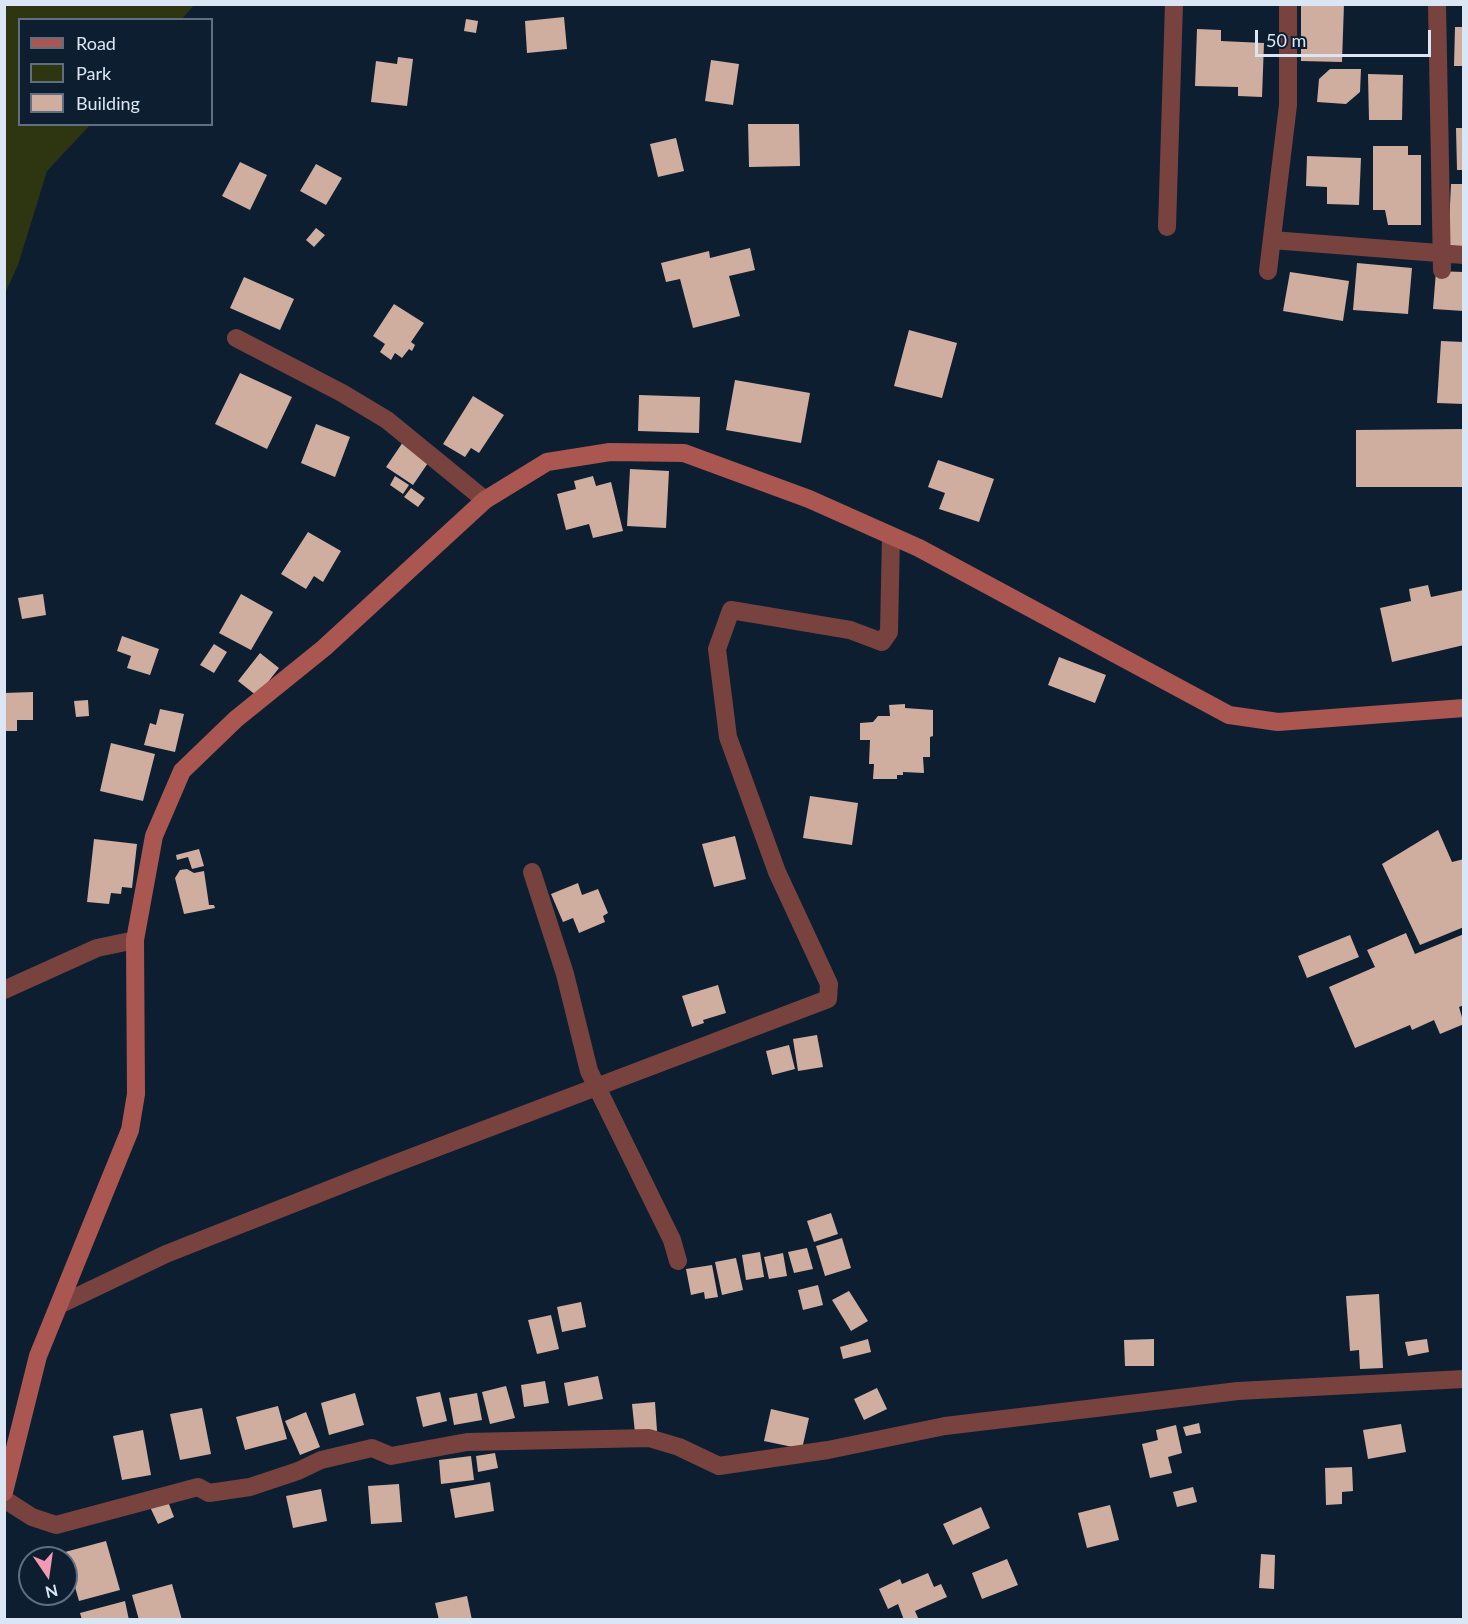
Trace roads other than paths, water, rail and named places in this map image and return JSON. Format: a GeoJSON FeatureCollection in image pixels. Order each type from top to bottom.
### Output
{"type":"FeatureCollection","features":[{"type":"Feature","properties":{"kind":"main road"},"geometry":{"type":"LineString","coordinates":[[4,1492],[38,1356],[130,1130],[136,1094],[135,940],[154,836],[182,771],[236,719],[324,648],[484,500],[547,462],[610,452],[684,453],[809,499],[919,548],[1229,715],[1278,722],[1464,708]]}},
{"type":"Feature","properties":{"kind":"street"},"geometry":{"type":"LineString","coordinates":[[1167,227],[1174,4]]}},
{"type":"Feature","properties":{"kind":"street"},"geometry":{"type":"LineString","coordinates":[[1268,271],[1288,105],[1288,4]]}},
{"type":"Feature","properties":{"kind":"street"},"geometry":{"type":"LineString","coordinates":[[1437,4],[1441,261]]}},
{"type":"Feature","properties":{"kind":"street"},"geometry":{"type":"LineString","coordinates":[[1272,240],[1441,261],[1464,255]]}},
{"type":"Feature","properties":{"kind":"street"},"geometry":{"type":"LineString","coordinates":[[236,339],[342,393],[387,420],[484,500]]}},
{"type":"Feature","properties":{"kind":"street"},"geometry":{"type":"LineString","coordinates":[[59,1305],[166,1254],[386,1167],[599,1088],[828,999],[828,984],[777,872],[728,737],[717,649],[731,610],[850,630],[882,642],[889,632],[891,536]]}},
{"type":"Feature","properties":{"kind":"street"},"geometry":{"type":"LineString","coordinates":[[532,873],[565,974],[589,1071],[672,1240],[678,1261]]}},
{"type":"Feature","properties":{"kind":"street"},"geometry":{"type":"LineString","coordinates":[[4,990],[97,948],[135,940]]}},
{"type":"Feature","properties":{"kind":"street"},"geometry":{"type":"LineString","coordinates":[[4,1499],[32,1517],[56,1525],[198,1487],[209,1493],[250,1487],[298,1471],[321,1460],[372,1448],[391,1456],[467,1442],[650,1438],[679,1447],[719,1466],[789,1457],[945,1426],[992,1420],[1238,1391],[1464,1378]]}}]}
